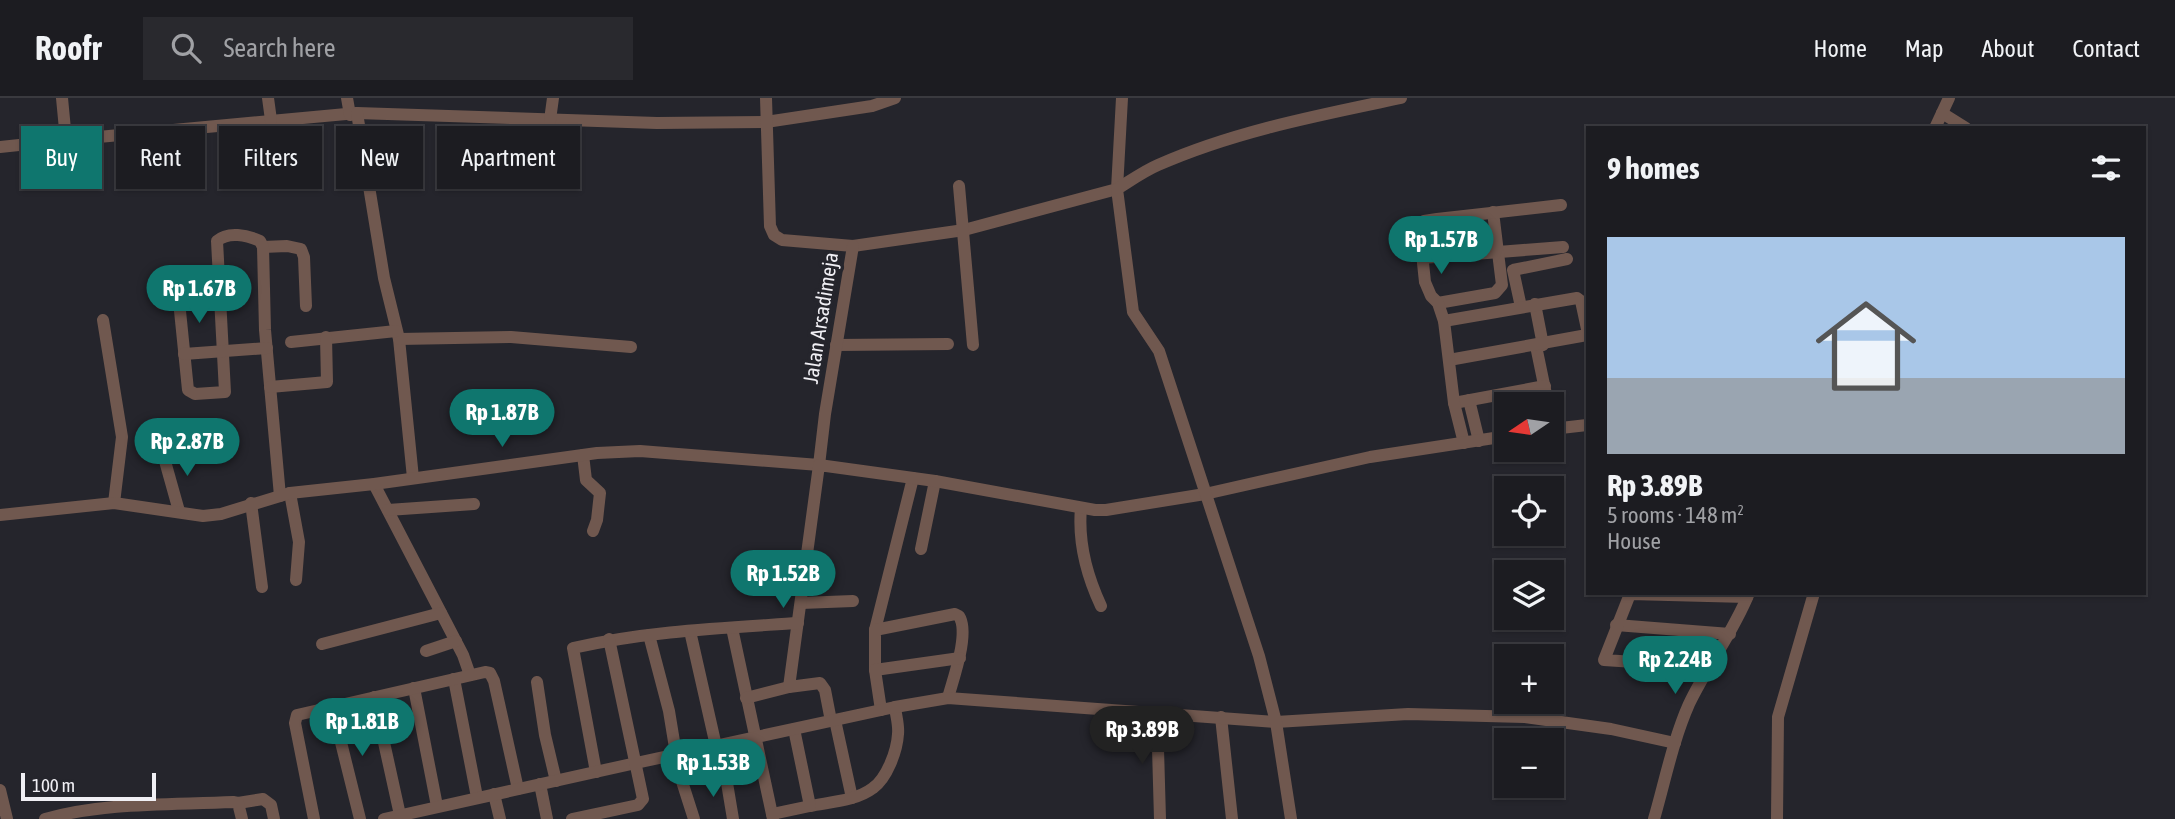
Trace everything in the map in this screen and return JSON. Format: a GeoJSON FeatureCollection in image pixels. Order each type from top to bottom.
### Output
{"type":"FeatureCollection","features":[{"type":"Feature","properties":{"kind":"street"},"geometry":{"type":"LineString","coordinates":[[62,98],[65,126]]}},
{"type":"Feature","properties":{"kind":"street"},"geometry":{"type":"LineString","coordinates":[[268,98],[271,120]]}},
{"type":"Feature","properties":{"kind":"street"},"geometry":{"type":"LineString","coordinates":[[347,98],[353,114],[384,278],[398,335],[413,478]]}},
{"type":"Feature","properties":{"kind":"street"},"geometry":{"type":"LineString","coordinates":[[550,120],[553,98]]}},
{"type":"Feature","properties":{"kind":"street"},"geometry":{"type":"LineString","coordinates":[[766,98],[766,122]]}},
{"type":"Feature","properties":{"kind":"street"},"geometry":{"type":"LineString","coordinates":[[102,136],[353,114],[657,123],[766,122],[872,106],[895,98]]}},
{"type":"Feature","properties":{"kind":"street"},"geometry":{"type":"LineString","coordinates":[[1122,98],[1117,189],[1133,312],[1159,351],[1259,656],[1276,722],[1291,819]]}},
{"type":"Feature","properties":{"kind":"street"},"geometry":{"type":"LineString","coordinates":[[853,246],[964,230],[1117,189],[1155,166],[1185,154],[1258,131],[1401,98]]}},
{"type":"Feature","properties":{"kind":"street"},"geometry":{"type":"LineString","coordinates":[[1936,126],[1949,98]]}},
{"type":"Feature","properties":{"kind":"street"},"geometry":{"type":"LineString","coordinates":[[1942,113],[1963,126]]}},
{"type":"Feature","properties":{"kind":"street","name":"Jalan Arsadimeja"},"geometry":{"type":"LineString","coordinates":[[766,122],[770,226],[774,234],[782,240],[853,246],[818,465],[789,687]]}},
{"type":"Feature","properties":{"kind":"street"},"geometry":{"type":"LineString","coordinates":[[0,147],[21,145]]}},
{"type":"Feature","properties":{"kind":"street"},"geometry":{"type":"LineString","coordinates":[[960,187],[973,345]]}},
{"type":"Feature","properties":{"kind":"street"},"geometry":{"type":"LineString","coordinates":[[1464,443],[1454,403],[1444,321],[1438,303],[1427,289],[1420,223],[1560,205]]}},
{"type":"Feature","properties":{"kind":"street"},"geometry":{"type":"LineString","coordinates":[[1438,303],[1498,291],[1502,285],[1493,212]]}},
{"type":"Feature","properties":{"kind":"street"},"geometry":{"type":"LineString","coordinates":[[179,301],[188,390],[195,394],[222,393],[226,390],[217,241],[222,237],[243,236],[257,239],[263,247],[270,387],[285,494],[299,542],[296,580]]}},
{"type":"Feature","properties":{"kind":"street"},"geometry":{"type":"LineString","coordinates":[[263,247],[287,246],[301,249],[304,257],[306,306]]}},
{"type":"Feature","properties":{"kind":"street"},"geometry":{"type":"LineString","coordinates":[[1422,258],[1498,253],[1565,253],[1513,270],[1521,307]]}},
{"type":"Feature","properties":{"kind":"street"},"geometry":{"type":"LineString","coordinates":[[1444,321],[1535,304],[1579,299],[1586,324]]}},
{"type":"Feature","properties":{"kind":"street"},"geometry":{"type":"LineString","coordinates":[[161,303],[199,300]]}},
{"type":"Feature","properties":{"kind":"street"},"geometry":{"type":"LineString","coordinates":[[1535,304],[1546,392]]}},
{"type":"Feature","properties":{"kind":"street"},"geometry":{"type":"LineString","coordinates":[[103,320],[122,437],[114,503]]}},
{"type":"Feature","properties":{"kind":"street"},"geometry":{"type":"LineString","coordinates":[[291,342],[326,337],[398,335],[511,337],[631,347]]}},
{"type":"Feature","properties":{"kind":"street"},"geometry":{"type":"LineString","coordinates":[[1449,359],[1586,335]]}},
{"type":"Feature","properties":{"kind":"street"},"geometry":{"type":"LineString","coordinates":[[270,387],[327,382],[329,377],[326,337]]}},
{"type":"Feature","properties":{"kind":"street"},"geometry":{"type":"LineString","coordinates":[[836,345],[948,344]]}},
{"type":"Feature","properties":{"kind":"street"},"geometry":{"type":"LineString","coordinates":[[184,354],[267,348]]}},
{"type":"Feature","properties":{"kind":"street"},"geometry":{"type":"LineString","coordinates":[[1454,403],[1545,386]]}},
{"type":"Feature","properties":{"kind":"street"},"geometry":{"type":"LineString","coordinates":[[1469,400],[1479,441]]}},
{"type":"Feature","properties":{"kind":"street"},"geometry":{"type":"LineString","coordinates":[[1564,426],[1586,425]]}},
{"type":"Feature","properties":{"kind":"street"},"geometry":{"type":"LineString","coordinates":[[0,514],[114,503],[203,516],[221,514],[285,494],[583,455],[640,451],[818,465],[934,481],[1081,508],[1115,510],[1205,494],[1370,457],[1494,438]]}},
{"type":"Feature","properties":{"kind":"street"},"geometry":{"type":"LineString","coordinates":[[163,454],[178,512]]}},
{"type":"Feature","properties":{"kind":"street"},"geometry":{"type":"LineString","coordinates":[[583,455],[586,480],[600,492],[593,531]]}},
{"type":"Feature","properties":{"kind":"street"},"geometry":{"type":"LineString","coordinates":[[881,710],[875,670],[875,630],[913,478]]}},
{"type":"Feature","properties":{"kind":"street"},"geometry":{"type":"LineString","coordinates":[[920,549],[934,481]]}},
{"type":"Feature","properties":{"kind":"street"},"geometry":{"type":"LineString","coordinates":[[374,484],[456,641],[470,676]]}},
{"type":"Feature","properties":{"kind":"street"},"geometry":{"type":"LineString","coordinates":[[251,503],[262,587]]}},
{"type":"Feature","properties":{"kind":"street"},"geometry":{"type":"LineString","coordinates":[[388,510],[474,504]]}},
{"type":"Feature","properties":{"kind":"street"},"geometry":{"type":"LineString","coordinates":[[1081,508],[1080,530],[1085,561],[1101,606]]}},
{"type":"Feature","properties":{"kind":"street"},"geometry":{"type":"LineString","coordinates":[[1630,595],[1604,660],[1711,667]]}},
{"type":"Feature","properties":{"kind":"street"},"geometry":{"type":"LineString","coordinates":[[1654,819],[1675,743],[1689,706],[1730,634],[1748,595]]}},
{"type":"Feature","properties":{"kind":"street"},"geometry":{"type":"LineString","coordinates":[[1777,819],[1779,717],[1813,595]]}},
{"type":"Feature","properties":{"kind":"street"},"geometry":{"type":"LineString","coordinates":[[801,603],[853,601]]}},
{"type":"Feature","properties":{"kind":"street"},"geometry":{"type":"LineString","coordinates":[[322,644],[441,613]]}},
{"type":"Feature","properties":{"kind":"street"},"geometry":{"type":"LineString","coordinates":[[875,630],[955,614],[959,616],[962,624],[960,658],[948,698]]}},
{"type":"Feature","properties":{"kind":"street"},"geometry":{"type":"LineString","coordinates":[[596,772],[573,648],[609,639],[798,623]]}},
{"type":"Feature","properties":{"kind":"street"},"geometry":{"type":"LineString","coordinates":[[1616,625],[1730,634]]}},
{"type":"Feature","properties":{"kind":"street"},"geometry":{"type":"LineString","coordinates":[[732,628],[772,816],[852,798],[874,788],[893,757],[898,737],[895,707]]}},
{"type":"Feature","properties":{"kind":"street"},"geometry":{"type":"LineString","coordinates":[[690,631],[716,746]]}},
{"type":"Feature","properties":{"kind":"street"},"geometry":{"type":"LineString","coordinates":[[649,635],[669,710],[675,755],[694,819]]}},
{"type":"Feature","properties":{"kind":"street"},"geometry":{"type":"LineString","coordinates":[[572,819],[640,804],[643,799],[609,639]]}},
{"type":"Feature","properties":{"kind":"street"},"geometry":{"type":"LineString","coordinates":[[426,651],[456,641]]}},
{"type":"Feature","properties":{"kind":"street"},"geometry":{"type":"LineString","coordinates":[[875,670],[960,658]]}},
{"type":"Feature","properties":{"kind":"street"},"geometry":{"type":"LineString","coordinates":[[314,819],[295,719],[299,713],[485,672],[492,676],[518,789]]}},
{"type":"Feature","properties":{"kind":"street"},"geometry":{"type":"LineString","coordinates":[[454,679],[477,797]]}},
{"type":"Feature","properties":{"kind":"street"},"geometry":{"type":"LineString","coordinates":[[537,682],[545,735],[556,781]]}},
{"type":"Feature","properties":{"kind":"street"},"geometry":{"type":"LineString","coordinates":[[746,698],[789,687],[820,683],[833,721],[852,798]]}},
{"type":"Feature","properties":{"kind":"street"},"geometry":{"type":"LineString","coordinates":[[414,688],[437,806]]}},
{"type":"Feature","properties":{"kind":"street"},"geometry":{"type":"LineString","coordinates":[[373,697],[400,815]]}},
{"type":"Feature","properties":{"kind":"street"},"geometry":{"type":"LineString","coordinates":[[384,819],[636,762],[948,698],[1276,722],[1408,715],[1525,717],[1611,729],[1675,743]]}},
{"type":"Feature","properties":{"kind":"street"},"geometry":{"type":"LineString","coordinates":[[332,706],[360,819]]}},
{"type":"Feature","properties":{"kind":"street"},"geometry":{"type":"LineString","coordinates":[[1157,713],[1160,819]]}},
{"type":"Feature","properties":{"kind":"street"},"geometry":{"type":"LineString","coordinates":[[1221,718],[1232,819]]}},
{"type":"Feature","properties":{"kind":"street"},"geometry":{"type":"LineString","coordinates":[[794,729],[810,806]]}},
{"type":"Feature","properties":{"kind":"street"},"geometry":{"type":"LineString","coordinates":[[726,777],[733,819]]}},
{"type":"Feature","properties":{"kind":"street"},"geometry":{"type":"LineString","coordinates":[[540,784],[547,819]]}},
{"type":"Feature","properties":{"kind":"street"},"geometry":{"type":"LineString","coordinates":[[0,790],[7,819]]}},
{"type":"Feature","properties":{"kind":"street"},"geometry":{"type":"LineString","coordinates":[[494,794],[500,819]]}},
{"type":"Feature","properties":{"kind":"street"},"geometry":{"type":"LineString","coordinates":[[45,819],[69,812],[121,807],[238,803],[263,799],[271,805],[274,819]]}},
{"type":"Feature","properties":{"kind":"street"},"geometry":{"type":"LineString","coordinates":[[238,803],[242,819]]}}]}
